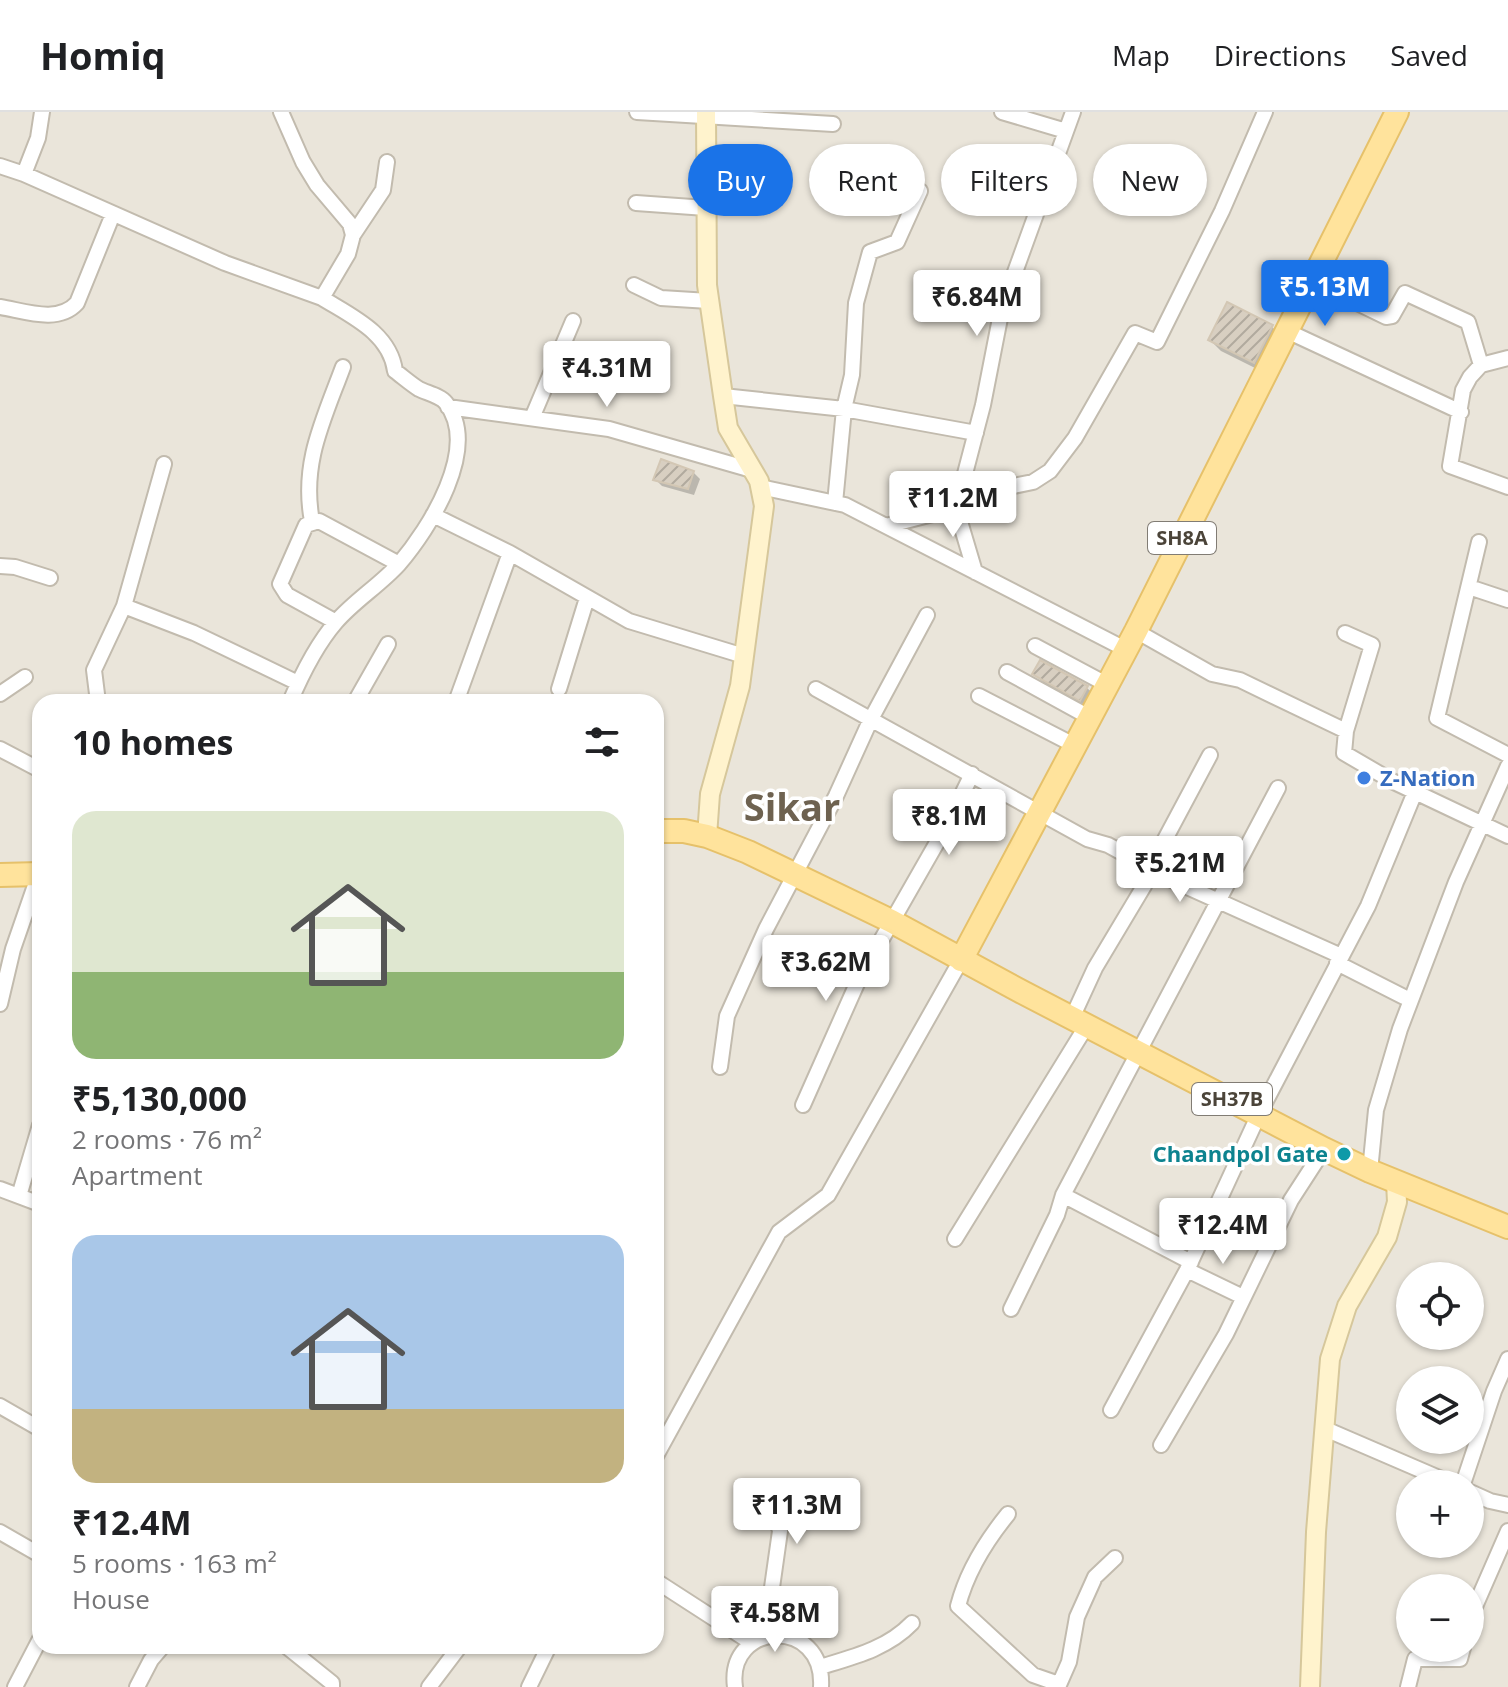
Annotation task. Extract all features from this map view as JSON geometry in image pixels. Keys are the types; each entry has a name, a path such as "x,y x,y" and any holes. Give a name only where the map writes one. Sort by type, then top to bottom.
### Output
{"main road":[{"name":"SH8A","path":"961,960 1130,640 1287,331 1390,114"},
{"path":"664,831 707,836 748,852 891,921 961,960"},
{"path":"0,875 32,874"},
{"name":"SH37B","path":"961,960 1324,1149 1508,1227"}],"street":[{"path":"24,174 38,138 42,112"},
{"path":"281,112 303,162 317,185 350,224 353,235"},
{"path":"637,112 833,124"},
{"path":"1002,112 1066,131"},
{"path":"975,572 956,508 976,433 1002,308 1073,112"},
{"path":"886,526 956,508 989,491 1033,482 1050,471 1075,438 1135,333 1157,342 1222,211 1265,112"},
{"path":"706,114 706,144"},
{"path":"322,298 348,254 353,235 383,190 387,162"},
{"path":"0,166 240,268 322,298 373,330 393,358 395,371 418,388 445,401 457,425 456,457 448,485 433,515 399,564 336,622 293,694"},
{"path":"636,203 688,207"},
{"path":"0,307 55,315 69,311 77,303 113,214"},
{"path":"706,216 709,301 728,428 756,478 764,506 740,686 710,794 707,836"},
{"path":"835,503 844,409 852,375 856,303 866,261 870,252 897,242 909,216"},
{"path":"1312,281 1386,317 1392,316 1405,293 1463,319 1471,327 1481,365"},
{"path":"634,285 661,298 709,301"},
{"path":"532,418 573,321"},
{"path":"1287,331 1461,412"},
{"path":"1508,358 1481,365 1463,390 1450,466 1508,487"},
{"path":"312,521 307,497 308,469 343,367"},
{"path":"723,396 844,409 976,433"},
{"path":"448,407 634,434 756,478 845,505 975,572 1212,674 1240,680 1346,731"},
{"path":"97,694 94,670 124,606 164,464"},
{"path":"433,515 510,553 629,621 744,656"},
{"path":"312,521 324,524 399,564"},
{"path":"312,521 302,529 280,584 287,595 336,622"},
{"path":"1479,542 1437,718 1508,755"},
{"path":"459,694 510,553"},
{"path":"0,566 15,567 50,578"},
{"path":"1469,587 1508,600"},
{"path":"559,689 587,598"},
{"path":"124,606 194,633 298,683"},
{"path":"720,1067 727,1016 766,929 927,615"},
{"path":"1345,633 1372,645 1346,731 1344,753 1415,792 1508,836"},
{"path":"360,694 388,644"},
{"path":"1035,646 1106,684"},
{"path":"1007,672 1089,717"},
{"path":"0,694 25,677"},
{"path":"816,689 1087,839 1108,845 1339,960 1404,997"},
{"path":"979,696 1074,745"},
{"path":"0,749 32,766"},
{"path":"955,1239 1079,1022 1095,968 1144,886 1210,755"},
{"path":"1370,1171 1376,1110 1400,1029 1456,882 1508,766"},
{"path":"803,1105 846,1006 972,774"},
{"path":"1011,1309 1057,1215 1063,1195 1278,788"},
{"path":"1111,1410 1189,1266 1259,1114 1368,906 1415,792"},
{"path":"0,1004 13,949 32,896"},
{"path":"664,1441 779,1232 828,1195 961,960"},
{"path":"1161,1445 1226,1334 1291,1200 1324,1149"},
{"path":"19,1196 32,1152"},
{"path":"1310,1687 1323,1428 1330,1359 1347,1306 1387,1237 1397,1202 1396,1182"},
{"path":"0,1189 32,1201"},
{"path":"1063,1195 1243,1297"},
{"path":"1469,1470 1501,1393 1508,1359"},
{"path":"0,1406 32,1424"},
{"path":"1323,1428 1420,1470"},
{"path":"744,1493 773,1508 780,1531 759,1640"},
{"path":"1484,1498 1508,1505"},
{"path":"1008,1514 982,1550 963,1585 958,1606 1033,1675 1058,1685 1069,1662 1077,1617 1095,1577 1115,1558"},
{"path":"1484,1586 1508,1531"},
{"path":"0,1532 32,1550"},
{"path":"664,1586 759,1640"},
{"path":"735,1687 736,1665 742,1652 759,1640 780,1635 795,1638 808,1646 823,1681 902,1634 912,1623"},
{"path":"15,1687 32,1654"},
{"path":"137,1687 156,1654"},
{"path":"296,1654 332,1683 332,1687"},
{"path":"429,1687 454,1654"},
{"path":"529,1687 545,1654"},
{"path":"1408,1687 1414,1662"}],"shaded area":[{"path":"0,112 1508,112 1508,1687 0,1687"}],"building":[{"path":"1227,302 1273,325 1254,363 1208,340"},
{"path":"661,459 694,471 688,489 653,480"},
{"path":"1040,660 1088,686 1080,701 1032,674"}],"place":[{"name":"Z-Nation","path":"1364,778"},
{"name":"Chaandpol Gate","path":"1344,1154"}],"district":[{"name":"Sikar","path":"792,808"}]}
